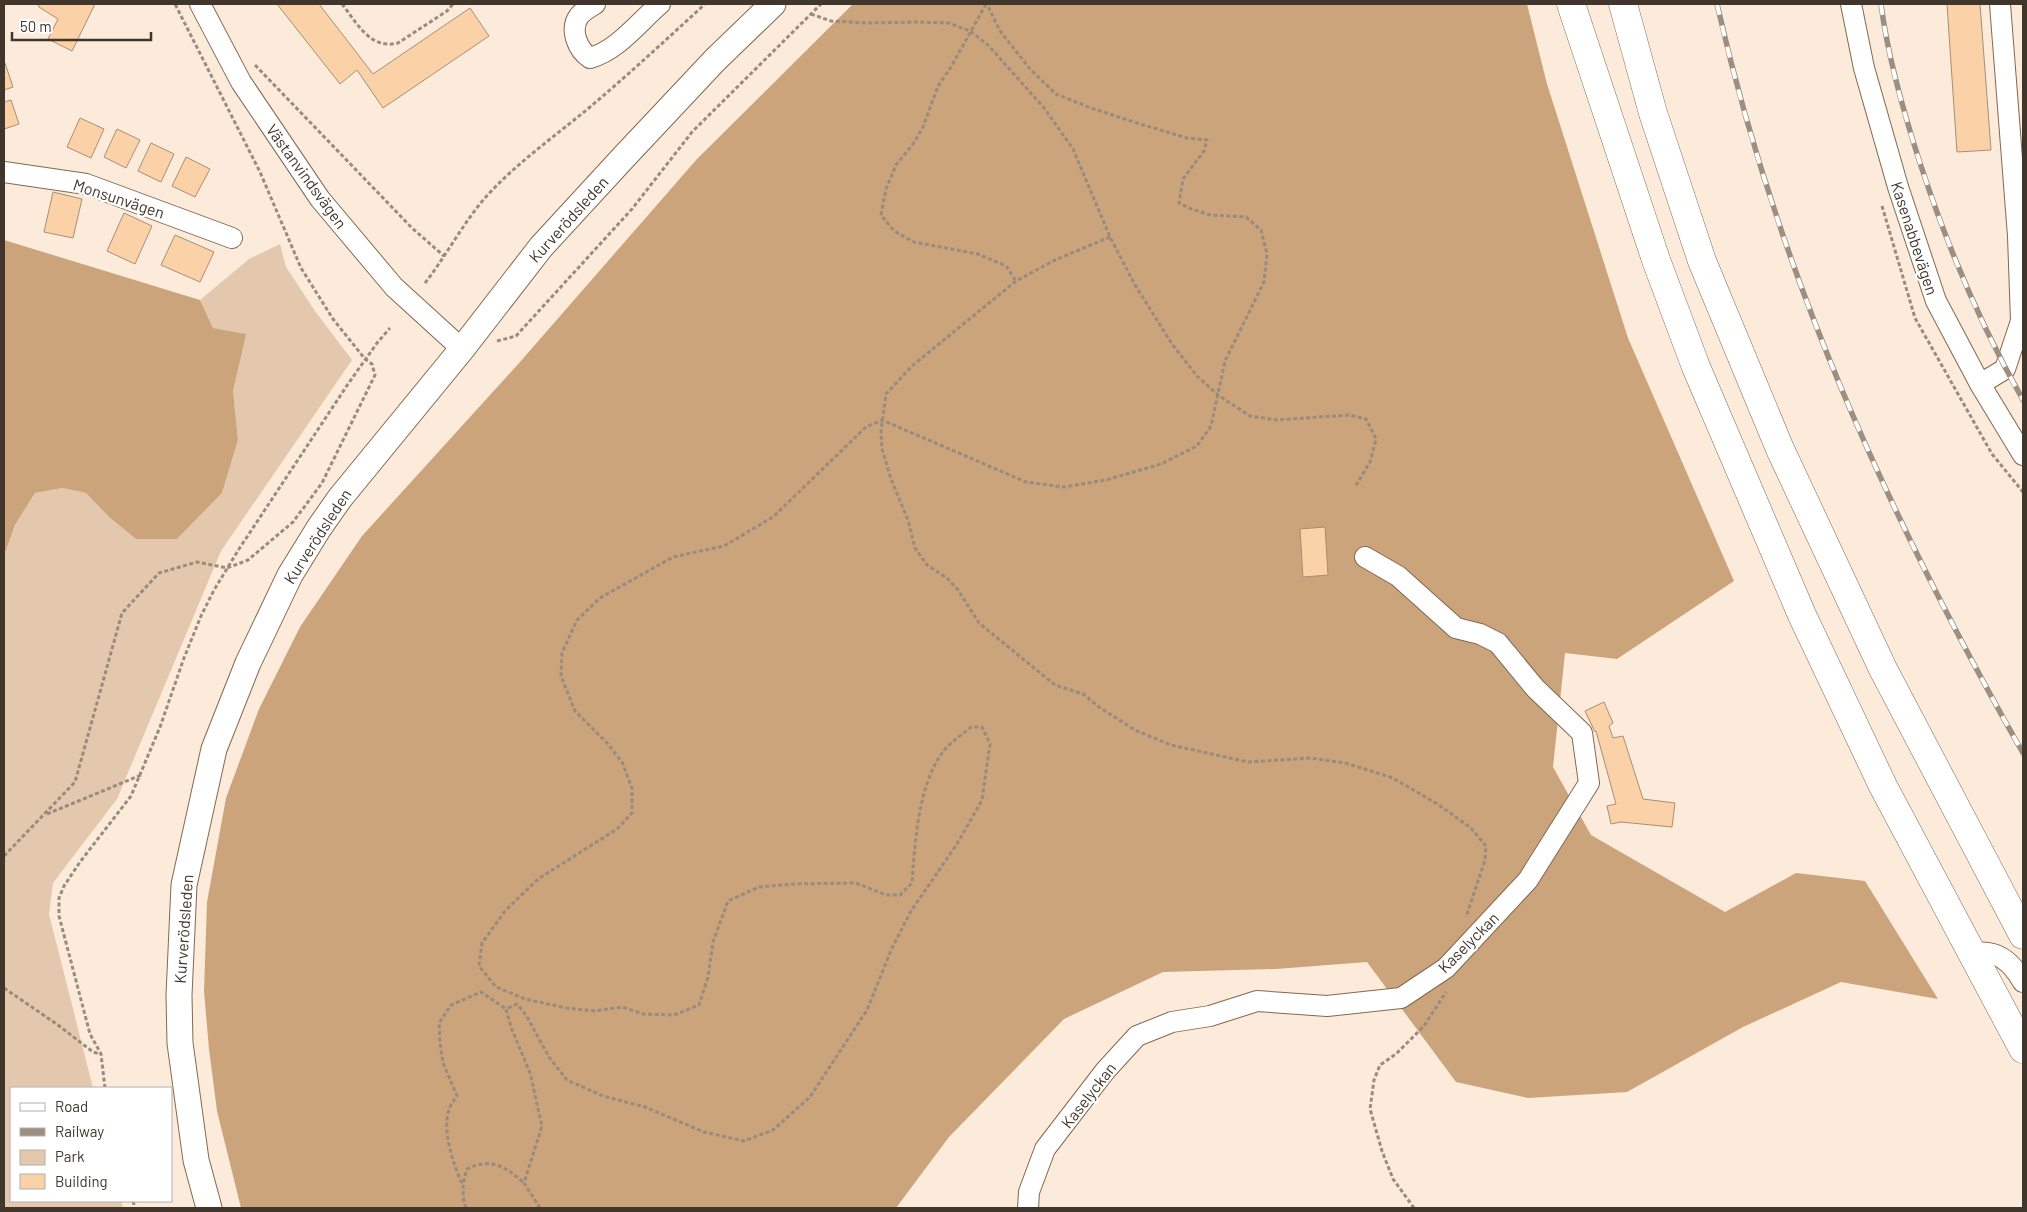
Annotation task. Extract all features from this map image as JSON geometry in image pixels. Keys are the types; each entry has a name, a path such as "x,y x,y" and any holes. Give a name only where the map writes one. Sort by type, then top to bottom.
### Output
{"highway":[{"path":"1571,4 1656,260 1696,367 1802,615 1883,786 2023,1049"},
{"path":"1584,4 1616,136"},
{"path":"1623,4 1653,113 1702,261 1780,449 1883,669 2023,935"}],"main road":[{"name":"Kurverödsleden","path":"209,1208 196,1160 180,1043 179,996 184,885 214,749 248,663 290,576 340,498 462,349 541,247 668,109 773,4"}],"street":[{"name":"Västanvindsvägen","path":"200,4 241,82 320,199 394,287 462,349"},
{"path":"595,4 578,16 575,27 578,46 590,58 601,55 616,44 660,4"},
{"name":"Kasenabbevägen","path":"1850,4 1864,68 1892,169 1936,301 1980,384 2023,454"},
{"path":"1980,384 2005,369 2021,321 2021,236 2000,4"},
{"name":"Monsunvägen","path":"4,172 86,184 232,238"},
{"name":"Kaselyckan","path":"1028,1208 1029,1192 1045,1149 1105,1071 1137,1036 1172,1022 1210,1016 1257,1001 1327,1006 1401,998 1446,968 1528,880 1589,783 1582,732 1535,688 1498,643 1480,634 1456,628 1398,576 1365,557"},
{"path":"1972,954 1983,952 2005,959 2019,974 2023,982"}],"path":[{"path":"4,856 75,782 122,613 159,574 197,562 228,568 248,560 292,522 322,483 375,375 372,364 365,359 333,319 301,268 260,172 176,4"},
{"path":"342,4 365,34 380,44 389,46 398,43 439,17 453,4"},
{"path":"425,283 464,225 485,199 522,162 610,91 705,4"},
{"path":"462,349 516,336 632,209 692,132 821,4"},
{"path":"986,4 951,67 938,86 923,128 896,165 886,189 880,215 894,231 914,242 978,254 1006,266 1016,281"},
{"path":"506,1009 517,1004 526,1015 549,1057 567,1080 603,1096 645,1107 704,1132 744,1141 773,1130 810,1097 867,1010 892,948 911,911 957,844 982,800 990,744 982,727 971,727 943,752 926,783 914,848 912,883 900,895 886,895 856,883 793,884 759,887 728,901 713,942 708,977 699,1005 674,1015 643,1014 622,1007 595,1011 566,1008 525,999 496,986 480,966 482,943 505,912 538,880 617,830 632,813 632,788 622,762 608,743 575,712 561,676 562,653 577,620 600,598 673,557 724,546 773,517 866,427 882,420 1026,482 1064,487 1106,480 1161,464 1197,446 1211,426 1225,360 1264,282 1267,254 1261,230 1246,217 1210,215 1179,203 1183,179 1204,151 1207,140 1187,138 1091,108 1056,94 1031,70 1000,31 986,4"},
{"path":"811,14 830,21 949,24 970,31 988,45 1045,109 1067,141 1110,237 1135,285 1172,344 1197,376 1218,395 1250,416 1276,420 1349,415 1366,419 1376,439 1370,462 1355,487"},
{"path":"249,58 412,228 444,256"},
{"path":"1110,237 1056,260 1016,281 912,366 886,394 880,431 882,449 891,479 908,520 915,548 927,565 946,578 958,590 979,623 1055,685 1083,694 1100,708 1135,730 1171,745 1248,762 1311,758 1345,763 1393,778 1439,805 1471,828 1486,846 1485,860 1466,920"},
{"path":"105,1087 100,1054 90,1034 59,916 59,898 64,886 80,862 131,796 201,616 228,568 365,359 390,328"},
{"path":"45,815 141,774"},
{"path":"1414,1208 1393,1179 1382,1151 1370,1109 1374,1080 1380,1065 1396,1054 1424,1026 1446,992 1457,968 1460,954"},
{"path":"4,988 93,1052 100,1054"},
{"path":"466,1208 463,1201 462,1183 454,1165 448,1139 448,1111 457,1096 444,1063 439,1023 451,1005 481,992 506,1009 511,1027 530,1073 542,1126 524,1184"},
{"path":"462,1183 467,1169 480,1163 496,1164 511,1172 524,1184 540,1208"}],"green space":[{"path":"280,244 286,267 315,311 352,360 221,551 117,799 53,883 49,914 93,1087 10,1087 10,1202 121,1202 123,1208 4,1208 4,556 15,525 35,493 62,488 86,493 109,517 136,539 177,539 222,493 238,440 233,391 245,334 213,328 200,300 249,259"}],"shaded area":[{"path":"853,4 1527,4 1547,84 1628,338 1734,581 1617,659 1565,653 1553,767 1591,835 1725,912 1796,873 1865,881 1938,999 1841,982 1743,1027 1627,1092 1528,1098 1456,1082 1367,962 1276,969 1163,972 1064,1019 949,1137 896,1208 241,1208 217,1111 209,1049 204,991 207,902 226,798 259,709 300,627 362,536 520,362 697,159"},
{"path":"4,240 200,300 213,328 246,334 233,391 238,440 222,493 177,539 136,539 109,517 86,493 62,488 35,493 15,525 4,556"}],"building":[{"path":"38,4 95,4 72,51 48,39 58,19 39,7"},
{"path":"277,4 319,4 373,74 470,8 489,36 383,108 357,70 340,84"},
{"path":"1947,4 1980,4 1991,150 1957,152"},
{"path":"4,64 13,87 4,90"},
{"path":"11,100 19,124 4,129 4,102"},
{"path":"80,118 104,129 91,158 67,147"},
{"path":"117,129 140,140 126,168 104,157"},
{"path":"151,143 174,154 161,182 138,171"},
{"path":"186,157 210,169 195,197 172,186"},
{"path":"53,192 82,199 73,238 44,232"},
{"path":"124,213 152,226 135,264 107,251"},
{"path":"175,235 214,252 200,282 161,265"},
{"path":"1325,527 1328,575 1303,577 1300,529"},
{"path":"1604,702 1613,723 1609,726 1613,738 1623,736 1643,799 1675,803 1672,827 1621,822 1611,824 1607,806 1616,804 1596,731 1585,711"}],"railway":[{"path":"1717,4 1742,104 1771,201 1805,296 1842,390 1882,482 1926,573 2023,753"},
{"path":"1881,4 1897,86 1931,197 1979,315 2023,400"}]}
